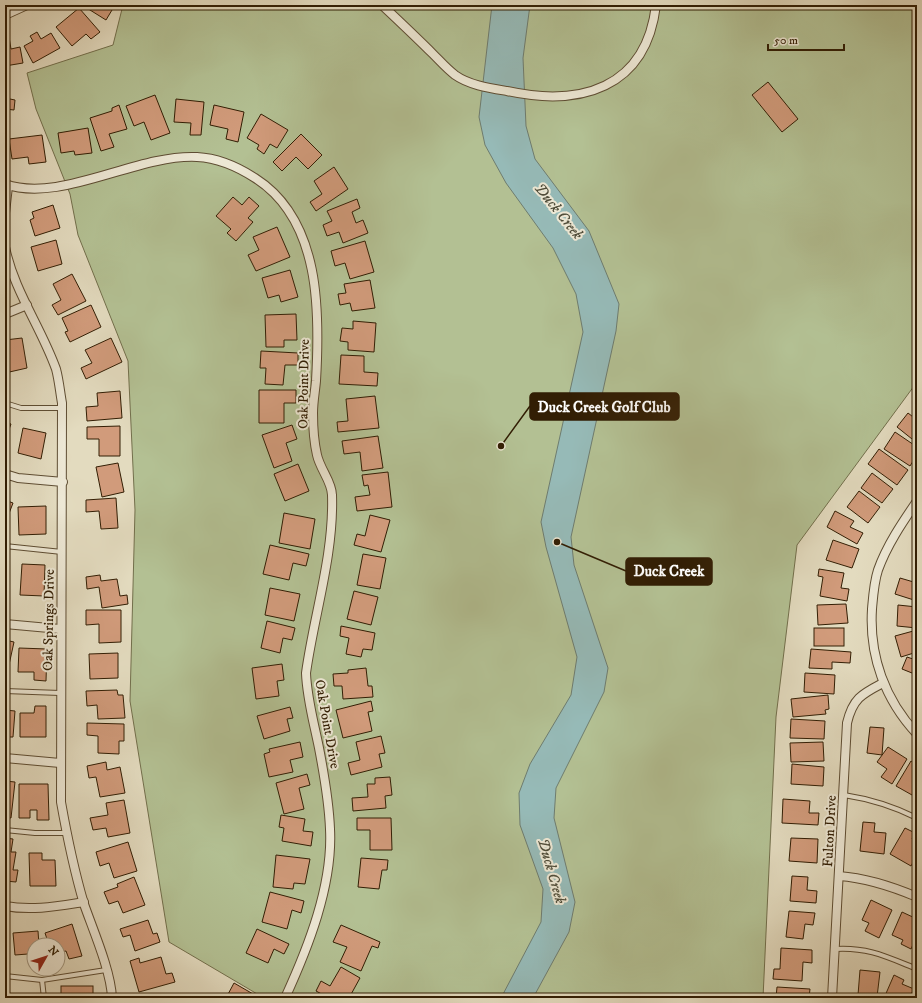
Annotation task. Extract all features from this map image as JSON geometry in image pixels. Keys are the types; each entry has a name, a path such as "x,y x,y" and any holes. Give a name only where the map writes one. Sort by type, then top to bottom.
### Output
{"street":[{"path":"5,15 27,5"},
{"path":"382,5 455,75 475,85 552,98 568,97 598,89 631,68 644,49 653,25 656,5"},
{"name":"Oak Point Drive","path":"7,185 38,189 62,186 125,167 159,160 197,157 224,162 244,171 264,184 282,200 291,212 312,266 317,306 316,382 313,410 315,437 317,456 332,493 331,526 306,674 307,690 319,748 330,830 328,862 320,909 308,946 286,998"},
{"path":"5,213 7,185"},
{"name":"Oak Springs Drive","path":"5,248 14,280 27,305 56,371 62,408 63,482 60,629 61,802 66,833 84,902 106,970 112,998"},
{"path":"5,314 27,305"},
{"path":"5,474 18,478 63,482"},
{"path":"917,501 898,529 878,571 875,585 871,630 877,666 883,683 891,700 906,722 917,734"},
{"path":"5,624 60,629"},
{"name":"Fulton Drive","path":"832,998 846,741 850,711 860,697 883,683"},
{"path":"5,758 60,763"},
{"path":"839,876 862,878 886,884 917,897"},
{"path":"5,906 24,909 84,902"}],"lane":[{"path":"5,403 21,408 62,408"},
{"path":"5,546 62,552"},
{"path":"5,691 60,693"},
{"path":"844,795 868,799 898,808 917,818"},
{"path":"5,830 35,833 66,833"},
{"path":"835,949 856,948 883,955 917,969"},
{"path":"5,976 42,980 106,970"},
{"path":"42,980 44,998"}],"green space":[{"path":"123,5 917,5 917,382 797,545 776,717 763,998 264,998 169,942 130,701 135,510 128,361 78,235 70,194 36,109 27,73 113,45"}],"water":[{"path":"492,5 530,5 523,58 526,126 535,159 589,231 619,304 616,331 571,537 574,565 608,668 604,692 556,788 554,818 575,902 569,932 533,998 501,998 541,922 543,889 520,825 519,793 530,764 571,695 577,657 546,547 541,522 583,332 576,294 553,248 506,183 485,145 479,117"}],"building":[{"path":"82,5 115,5 106,20"},
{"path":"79,8 100,32 91,39 86,34 72,46 56,27"},
{"path":"37,32 41,39 51,33 60,48 33,63 24,46 33,41 30,36"},
{"path":"9,37 11,49 20,47 23,63 5,66 5,38"},
{"path":"5,81 7,81 5,98"},
{"path":"768,82 798,119 782,132 752,95"},
{"path":"155,95 170,133 151,140 144,122 134,126 126,106"},
{"path":"5,98 15,100 14,110 5,109"},
{"path":"176,99 204,102 201,135 190,135 191,123 174,122"},
{"path":"119,105 127,129 109,134 114,147 101,151 90,118 112,111 112,108"},
{"path":"214,105 244,112 238,142 226,139 228,129 210,125"},
{"path":"261,114 288,130 277,148 270,144 264,154 257,149 259,145 247,138"},
{"path":"88,128 92,153 75,155 74,151 61,153 58,133"},
{"path":"301,134 322,155 308,169 296,157 282,171 273,162"},
{"path":"42,135 46,162 29,164 28,157 12,159 9,139"},
{"path":"334,167 348,189 316,211 310,202 322,194 314,181"},
{"path":"233,197 242,205 249,197 259,206 248,218 253,222 236,241 227,233 231,229 216,216"},
{"path":"357,199 360,208 352,212 356,223 363,220 368,233 343,243 339,232 327,236 323,225 332,221 327,211"},
{"path":"53,205 60,228 35,236 30,220 34,218 32,212"},
{"path":"277,227 290,257 256,271 248,255 259,250 253,237"},
{"path":"56,240 62,264 38,271 31,247"},
{"path":"365,241 374,272 350,279 345,263 335,266 331,251"},
{"path":"290,270 298,297 281,302 279,295 268,298 262,278"},
{"path":"72,274 86,301 58,315 52,305 61,300 53,284"},
{"path":"370,280 375,308 352,311 350,303 340,305 338,294 346,293 344,284"},
{"path":"91,305 101,327 70,342 65,332 68,331 62,318"},
{"path":"296,314 297,340 284,340 284,347 266,347 265,315"},
{"path":"353,321 376,323 374,352 348,350 348,342 340,341 342,328 353,329"},
{"path":"22,338 27,368 5,373 5,340"},
{"path":"111,338 122,362 86,379 81,368 92,363 85,350"},
{"path":"261,351 298,353 298,365 285,365 283,385 265,384 266,368 260,368"},
{"path":"341,355 364,356 364,372 378,373 377,386 339,384"},
{"path":"259,390 296,390 296,403 284,403 284,423 259,423"},
{"path":"120,391 122,418 87,421 86,407 98,406 97,393"},
{"path":"375,396 379,428 338,432 337,422 348,421 346,399"},
{"path":"908,413 917,420 917,443 897,427"},
{"path":"5,422 11,424 5,440"},
{"path":"292,425 297,439 286,443 292,461 274,468 262,435"},
{"path":"120,426 120,456 99,456 99,439 87,439 87,427"},
{"path":"23,428 46,433 41,459 18,453"},
{"path":"895,432 917,447 917,455 910,466 884,449"},
{"path":"378,436 383,468 362,471 360,452 344,454 342,441"},
{"path":"879,449 908,470 897,485 868,464"},
{"path":"118,463 124,492 102,497 96,467"},
{"path":"298,464 309,491 285,501 274,474"},
{"path":"388,472 392,507 357,511 355,497 370,495 368,485 364,486 362,475"},
{"path":"872,473 893,489 882,503 861,488"},
{"path":"859,491 880,507 868,523 847,507"},
{"path":"116,498 118,528 101,529 99,511 86,512 86,500"},
{"path":"5,500 13,503 5,524"},
{"path":"46,506 46,534 19,535 18,507"},
{"path":"835,511 854,521 850,527 863,533 857,544 827,527"},
{"path":"284,513 315,519 310,549 279,543"},
{"path":"370,515 390,520 381,552 354,545 357,534 365,536"},
{"path":"833,540 859,549 852,568 826,560"},
{"path":"270,545 309,554 306,566 293,563 289,580 263,574"},
{"path":"363,554 386,558 380,589 357,585"},
{"path":"22,564 45,565 44,596 20,595"},
{"path":"819,569 844,573 841,588 849,589 847,601 820,596 823,577 818,576"},
{"path":"5,574 8,574 6,595 5,595"},
{"path":"100,575 101,581 117,579 120,596 127,595 128,604 102,608 99,587 87,589 86,577"},
{"path":"900,578 917,583 917,601 895,594"},
{"path":"270,588 300,594 294,621 265,615"},
{"path":"354,591 378,597 371,625 347,619"},
{"path":"846,604 848,623 818,625 817,605"},
{"path":"898,605 917,607 917,628 897,626"},
{"path":"86,610 121,610 121,642 99,643 99,624 86,625"},
{"path":"267,621 295,628 292,640 283,638 280,653 261,648"},
{"path":"341,626 375,633 372,650 363,649 361,657 346,654 349,638 340,636"},
{"path":"814,628 844,628 844,646 814,646"},
{"path":"917,630 917,652 901,657 895,636"},
{"path":"5,640 14,642 7,674 5,673"},
{"path":"19,648 47,649 46,681 34,680 34,672 18,672"},
{"path":"811,649 851,652 850,663 832,662 832,669 809,668"},
{"path":"118,653 118,678 90,679 89,654"},
{"path":"907,657 916,660 917,657 917,675 902,669"},
{"path":"282,664 284,680 277,681 279,696 256,699 252,668"},
{"path":"366,668 368,686 372,686 373,697 343,699 342,686 334,686 333,674 348,673 348,670"},
{"path":"805,673 835,675 834,694 804,692"},
{"path":"117,690 118,695 123,695 125,718 98,719 97,705 87,706 86,691"},
{"path":"828,695 829,709 825,710 826,714 793,717 791,699"},
{"path":"371,701 373,711 368,712 372,731 343,738 336,710"},
{"path":"35,706 46,706 46,737 20,737 20,713 34,713"},
{"path":"290,707 293,718 287,719 290,731 264,739 257,716"},
{"path":"5,710 15,711 13,737 5,737"},
{"path":"791,719 825,721 824,739 790,738"},
{"path":"87,723 124,724 124,741 119,741 119,754 98,753 98,736 87,735"},
{"path":"870,727 884,728 882,755 867,753"},
{"path":"381,736 385,753 379,754 382,767 351,775 348,763 360,760 356,742"},
{"path":"300,742 303,757 290,760 293,772 269,777 264,754 270,752 269,749"},
{"path":"823,742 824,761 791,762 790,743"},
{"path":"888,747 907,759 892,784 881,777 887,769 877,762"},
{"path":"911,761 917,765 917,787 912,795 896,786"},
{"path":"106,762 107,770 120,767 125,793 100,797 96,777 89,778 87,766"},
{"path":"792,764 824,767 823,786 791,784"},
{"path":"307,774 310,785 299,788 304,809 284,814 276,783"},
{"path":"390,777 392,795 385,796 386,808 353,811 352,798 368,797 367,784 375,784 375,778"},
{"path":"5,781 15,782 11,818 5,817"},
{"path":"19,784 48,784 49,820 37,820 37,810 30,810 30,818 19,818"},
{"path":"783,799 810,801 809,813 819,813 818,825 782,823"},
{"path":"124,800 130,833 108,837 106,828 93,830 90,818 108,815 106,803"},
{"path":"281,815 305,819 303,831 313,832 311,846 282,841 284,828 279,827"},
{"path":"357,818 391,818 392,850 370,850 370,830 357,830"},
{"path":"863,822 875,823 874,832 886,833 884,854 860,851"},
{"path":"905,828 915,833 912,839 917,841 917,855 911,866 890,854"},
{"path":"5,838 13,839 11,852 16,852 13,870 18,870 16,882 5,881"},
{"path":"791,838 818,839 817,863 789,861"},
{"path":"128,842 137,871 114,878 109,863 100,866 96,852"},
{"path":"29,853 42,853 42,860 55,860 56,886 30,886"},
{"path":"276,855 310,859 305,884 294,883 293,889 273,887"},
{"path":"361,858 388,860 387,870 382,870 379,889 358,887"},
{"path":"792,876 808,877 807,890 817,891 816,903 790,901"},
{"path":"134,877 145,905 123,913 118,901 109,904 104,892 118,887 117,884"},
{"path":"270,892 304,901 301,913 292,910 287,929 262,922"},
{"path":"871,900 892,910 879,938 865,931 869,923 862,920"},
{"path":"789,911 815,913 813,925 805,924 803,939 786,937"},
{"path":"902,912 917,919 917,936 911,949 901,944 903,940 892,935"},
{"path":"148,920 153,934 157,933 160,942 135,951 130,935 123,937 120,929"},
{"path":"72,924 82,956 69,959 66,951 66,937 46,937 45,933"},
{"path":"341,925 380,942 378,948 372,946 361,971 340,962 347,947 333,942"},
{"path":"257,929 289,944 284,954 274,949 268,963 246,953"},
{"path":"38,931 38,937 26,937 26,954 15,955 13,933"},
{"path":"781,948 812,950 812,963 803,962 802,981 773,979 774,969 780,969"},
{"path":"161,957 166,974 172,973 175,982 139,992 130,961 139,958 140,963"},
{"path":"341,967 360,978 349,998 329,998 316,991 321,981 330,986"},
{"path":"860,970 880,972 877,997 858,995"},
{"path":"894,975 904,980 902,984 914,989 909,998 884,998"},
{"path":"234,983 260,998 226,998"},
{"path":"61,986 93,986 93,998 61,998"},
{"path":"777,987 810,989 809,998 776,998"}],"place":[{"name":"Duck Creek Golf Club","path":"501,446"},
{"name":"Duck Creek","path":"557,542"}]}
